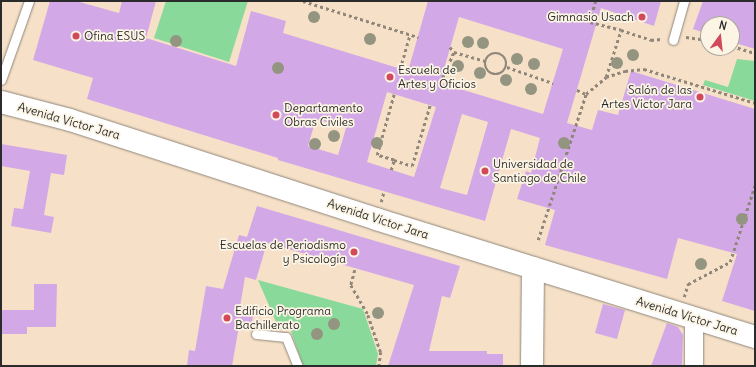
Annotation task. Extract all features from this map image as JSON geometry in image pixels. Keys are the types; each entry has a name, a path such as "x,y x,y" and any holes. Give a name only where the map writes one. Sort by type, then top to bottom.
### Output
{"main road":[{"name":"Avenida Víctor Jara","path":"1,102 70,120 533,268 755,336"},
{"path":"532,366 533,268"}],"street":[{"path":"686,315 694,366"}],"lane":[{"path":"1,80 30,1"},
{"path":"673,40 684,1"},
{"path":"256,334 286,337 298,366"}],"path":[{"path":"303,1 418,38"},
{"path":"596,1 590,22 651,40"},
{"path":"606,77 621,30"},
{"path":"400,69 410,36"},
{"path":"450,47 454,52 486,60"},
{"path":"740,48 755,53"},
{"path":"440,83 454,52"},
{"path":"490,54 498,54 505,58 507,67 501,74 494,74 486,70 486,60 490,54"},
{"path":"507,67 553,83"},
{"path":"538,240 586,94 606,77 626,71 644,69 755,103"},
{"path":"577,90 586,94"},
{"path":"394,94 377,155 412,166 430,105"},
{"path":"390,170 394,160"},
{"path":"686,315 688,284 730,262 755,185"},
{"path":"356,270 351,285 371,322 381,352 379,366"}],"green space":[{"path":"166,1 248,1 229,62 154,38"},
{"path":"737,59 755,61 755,101 703,85 705,80 728,87"},
{"path":"258,280 363,309 378,354 376,366 303,366 290,328 279,329"}],"building":[{"path":"50,1 76,1 119,13 122,1 156,1 146,38 236,66 251,11 286,21 283,33 408,71 428,1 661,1 654,26 601,8 567,123 592,130 598,110 618,115 631,71 755,109 755,311 722,301 737,254 678,238 667,279 545,245 555,210 517,199 526,171 531,173 540,138 511,129 485,221 278,160 278,158 87,99 93,78 33,60","holes":["459,17 563,49 543,114 440,83","387,92 436,107 414,177 367,162","462,114 488,122 467,195 440,188","316,119 346,128 338,155 308,146"]},
{"path":"703,1 755,1 755,49 740,44 740,16 700,16 700,31 693,29"},
{"path":"1,144 67,155 64,175 51,173 44,215 54,217 51,233 11,226 14,208 23,209 30,171 1,166"},
{"path":"257,206 460,266 450,298 442,296 429,351 487,351 487,354 503,354 503,366 388,366 414,285 267,243 256,280 245,277 240,307 254,310 251,328 239,326 232,366 187,366 189,350 195,351 206,286 223,289 239,235 247,237"},
{"path":"34,284 57,284 56,327 27,327 27,334 1,334 1,310 34,310"},
{"path":"603,304 625,310 617,339 595,333"},
{"path":"667,323 678,327 683,335 682,366 651,366"}],"place":[{"name":"Gimnasio Usach","path":"642,17"},
{"name":"Ofina ESUS","path":"76,36"},
{"name":"Escuela de Artes y Oficios","path":"390,77"},
{"name":"Salón de las Artes Víctor Jara","path":"700,97"},
{"name":"Departamento Obras Civiles","path":"276,115"},
{"name":"Universidad de Santiago de Chile","path":"485,171"},
{"name":"Escuelas de Periodismo y Psicología","path":"354,252"},
{"name":"Edificio Programa Bachillerato","path":"227,318"}]}
